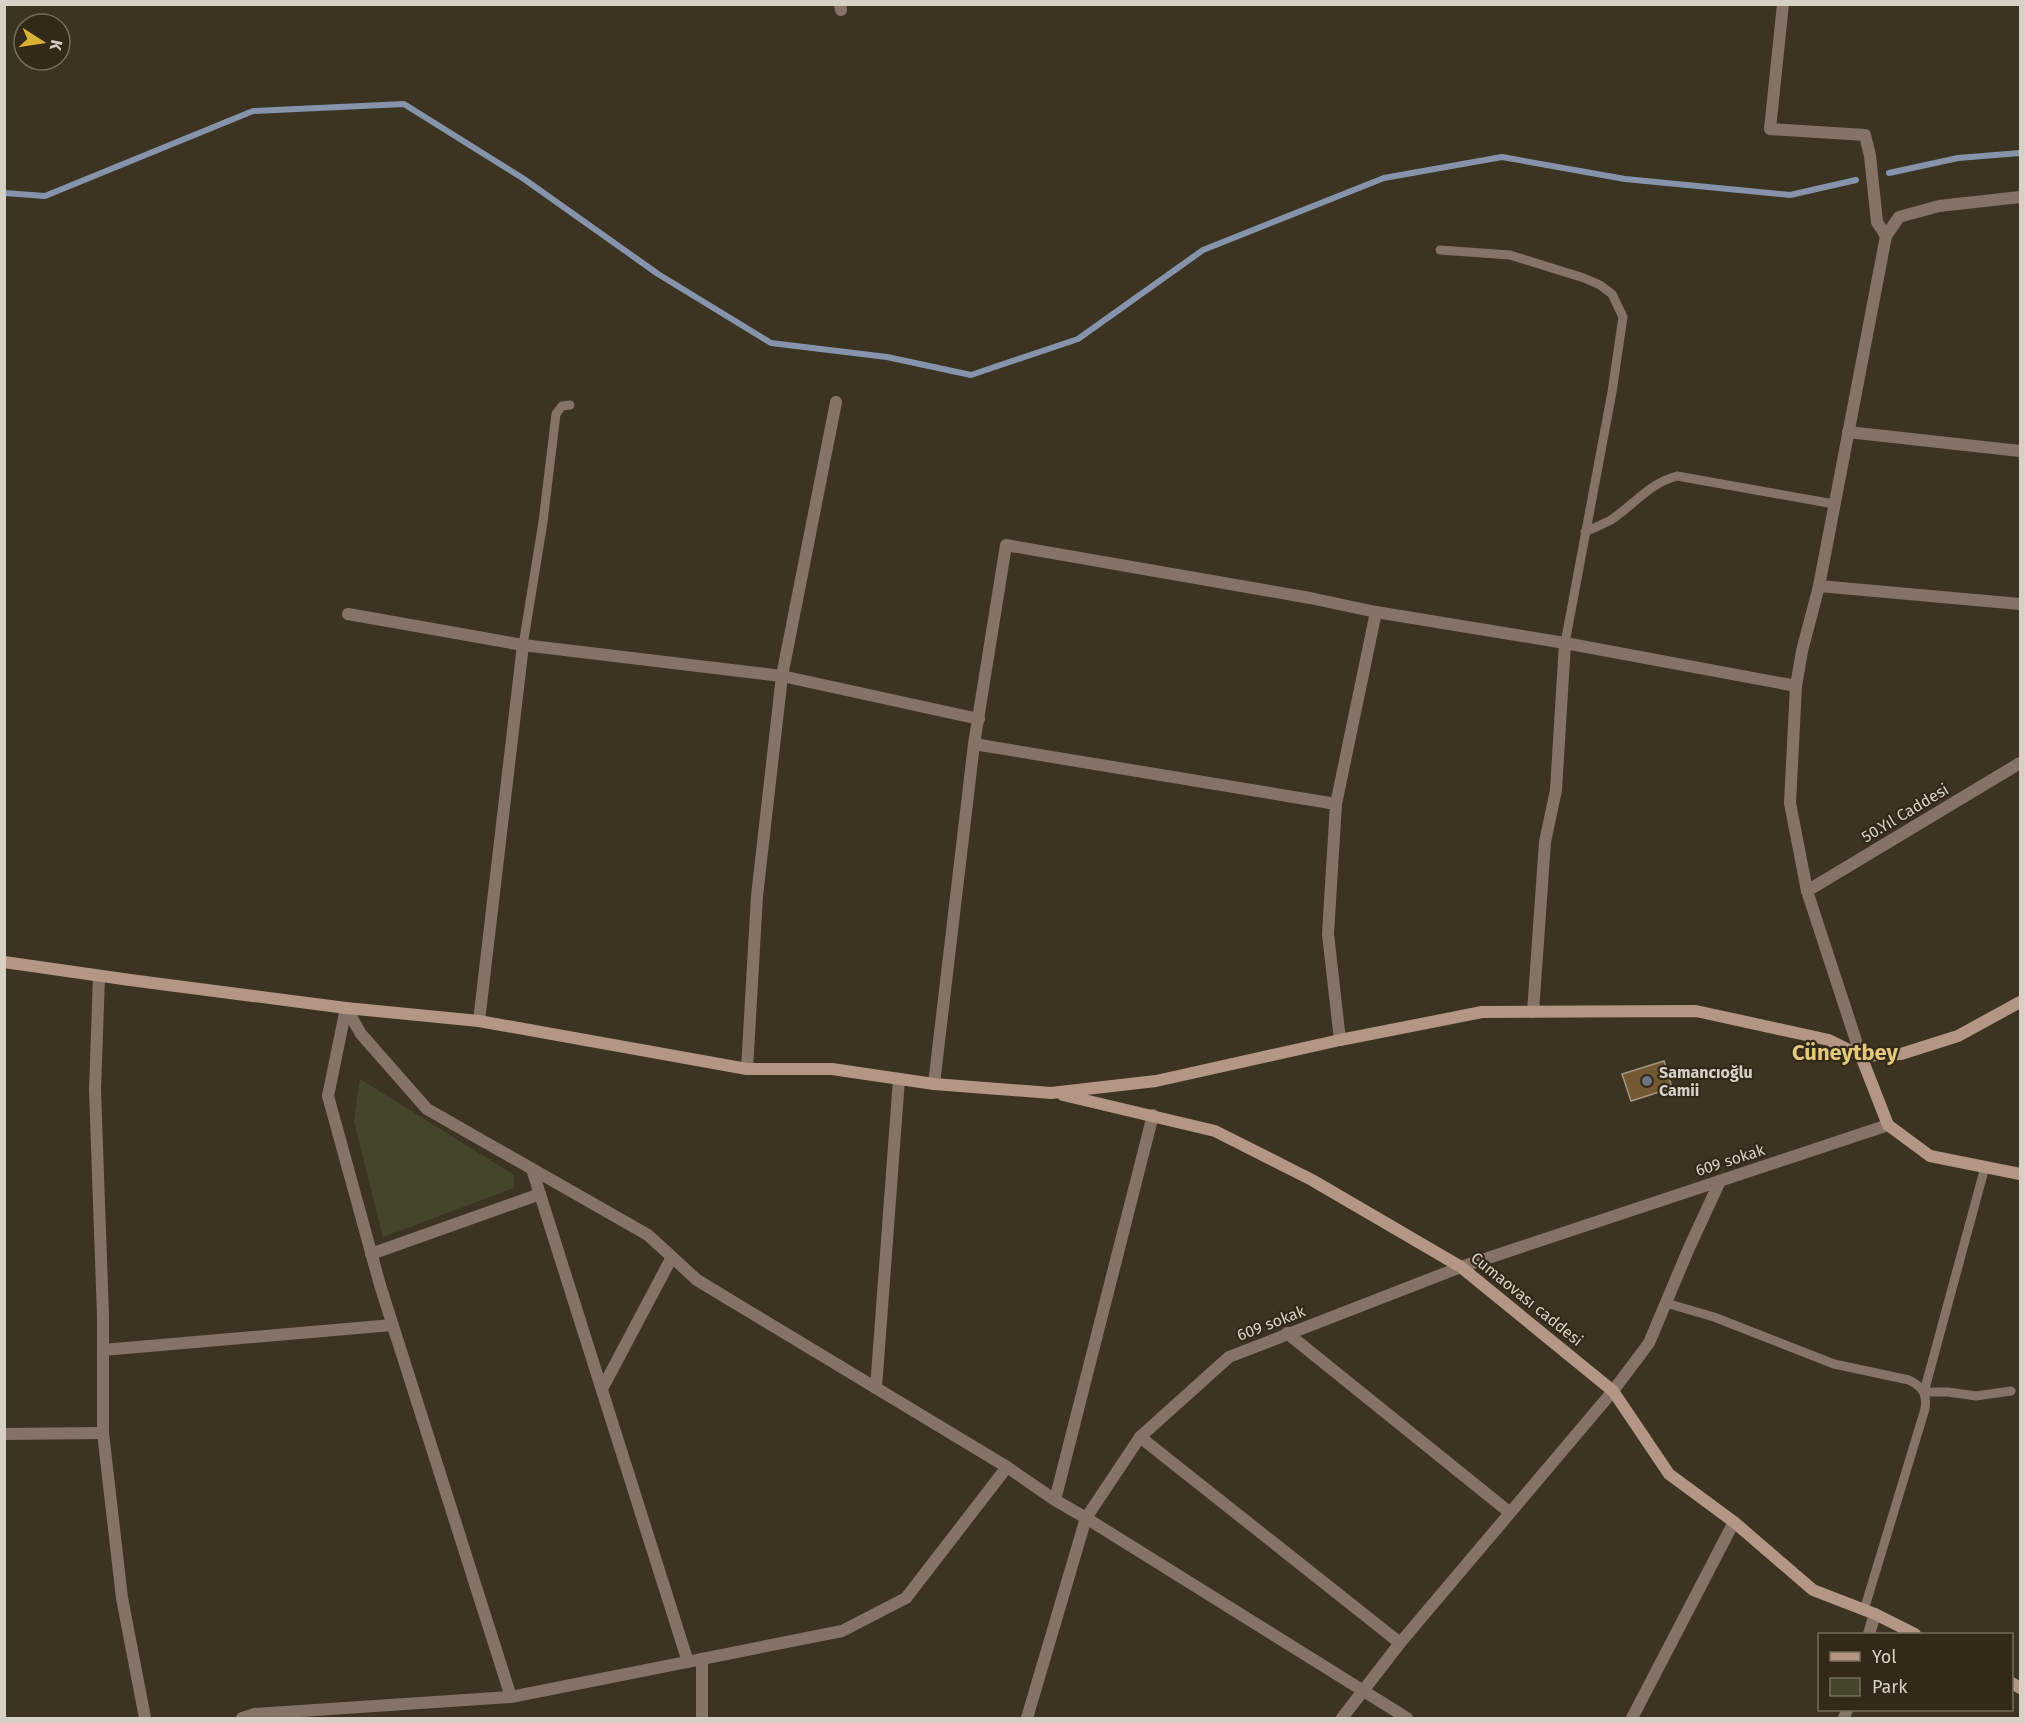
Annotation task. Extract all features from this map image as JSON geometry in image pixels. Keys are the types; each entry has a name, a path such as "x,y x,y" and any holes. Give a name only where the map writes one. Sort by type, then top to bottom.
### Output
{"main road":[{"path":"4,962 346,1008 480,1021 747,1069 832,1069 934,1084 1051,1093 1156,1081 1340,1040 1482,1012 1696,1011 1829,1040 1861,1056 1901,1054 1958,1036 2020,1002"},
{"path":"1861,1056 1888,1125 1930,1156 2020,1174"},
{"name":"Cumaovası caddesi","path":"1051,1093 1215,1131 1312,1180 1461,1267 1613,1391 1669,1474 1734,1522 1813,1590 1870,1612 1911,1633"}],"street":[{"path":"1782,4 1770,129 1865,135 1870,156 1877,222 1886,236"},
{"path":"1861,1056 1807,891 1790,803 1796,686 1802,651 1819,586 1886,236 1899,217 1939,206 2020,197"},
{"path":"747,1069 757,896 782,676 836,402"},
{"path":"1848,432 2020,451"},
{"path":"934,1084 974,744 1006,545 1310,598 1376,612 1565,642 1796,686"},
{"path":"1819,586 2020,604"},
{"path":"1340,1040 1328,934 1336,804 1376,612"},
{"path":"348,614 523,645 782,676 979,719"},
{"path":"1533,1012 1545,842 1556,790 1565,642"},
{"path":"480,1021 523,645"},
{"path":"974,744 1336,804"},
{"name":"50.Yıl Caddesi","path":"1807,891 2020,763"},
{"path":"99,976 95,1090 103,1350 103,1433 122,1598 145,1719"},
{"path":"346,1008 361,1034 427,1109 648,1235 697,1280 1007,1467 1055,1500 1407,1719"},
{"path":"346,1008 328,1096 392,1325 511,1697"},
{"path":"876,1388 899,1079"},
{"path":"1055,1500 1153,1115"},
{"name":"609 sokak","path":"1028,1719 1086,1518 1140,1437 1229,1357 1461,1267 1888,1125"},
{"path":"532,1169 688,1662"},
{"path":"1342,1719 1400,1643 1613,1391 1649,1343 1720,1181"},
{"path":"371,1254 540,1194"},
{"path":"602,1389 672,1257"},
{"path":"103,1350 392,1325"},
{"path":"1287,1333 1509,1512"},
{"path":"4,1434 103,1433"},
{"path":"1140,1437 1400,1643"},
{"path":"242,1719 255,1714 511,1697 843,1631 906,1598 1007,1467"},
{"path":"1632,1719 1734,1522"},
{"path":"1869,1633 1870,1612"},
{"path":"702,1659 702,1719"}],"lane":[{"path":"1440,250 1510,255 1584,278 1600,285 1612,294 1623,317 1612,392 1565,642"},
{"path":"523,645 543,522 556,414 562,405 570,405"},
{"path":"1586,532 1611,519 1648,489 1677,476 1834,504"},
{"path":"1924,1392 1985,1167"},
{"path":"1666,1303 1714,1317 1834,1364 1910,1380 1927,1396 1870,1612"},
{"path":"1924,1392 1948,1392 1976,1396 2012,1391"}],"green space":[{"path":"360,1079 514,1175 514,1188 383,1237 354,1121"}],"building":[{"name":"Samancıoğlu Camii","path":"1664,1061 1672,1088 1631,1101 1622,1074"}],"waterway":[{"path":"4,193 45,196 253,111 404,104 524,179 658,274 771,343 887,357 971,375 1078,339 1203,250 1384,178 1502,157 1625,179 1790,195 1856,180"},
{"path":"1889,173 1958,158 2020,153"}],"place":[{"name":"Samancıoğlu Camii","path":"1647,1081"}],"district":[{"name":"Cüneytbey","path":"1845,1052"}]}
